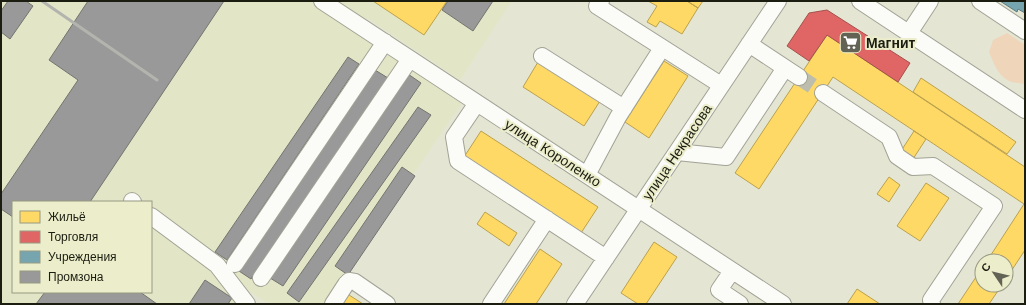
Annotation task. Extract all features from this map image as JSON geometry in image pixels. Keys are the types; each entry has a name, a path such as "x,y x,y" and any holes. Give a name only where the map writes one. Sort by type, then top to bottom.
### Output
{"street":[{"name":"улица Короленко","path":"322,1 783,304"},
{"path":"601,1 597,6 721,86"},
{"name":"улица Некрасова","path":"575,304 778,1"},
{"path":"860,1 1025,110"},
{"path":"909,33 930,1"},
{"path":"980,1 1025,31"},
{"path":"235,264 385,42"},
{"path":"749,44 799,77"},
{"path":"587,175 624,108 662,48"},
{"path":"542,56 624,108"},
{"path":"261,278 410,59"},
{"path":"677,152 726,157 786,68"},
{"path":"823,93 889,137 897,156 914,167 933,166 994,206 932,300 932,304"},
{"path":"477,103 454,137 458,161 606,258"},
{"path":"152,217 217,265 247,304"},
{"path":"491,304 547,219"},
{"path":"732,271 719,290 740,304"},
{"path":"332,304 349,281 355,282 388,304"}],"shaded area":[{"path":"1,1 512,1 460,80 367,18 360,28 466,97 325,304 269,304 234,282 245,304 1,304"},
{"path":"1007,33 1025,45 1025,84 1007,80 1000,74 989,52 993,40"}],"building: Жильё":[{"path":"373,1 447,1 424,35"},
{"path":"648,1 687,1 698,8 682,34 660,21 656,27 647,22 657,6"},
{"path":"687,1 703,1 698,8"},
{"path":"827,35 1025,167 1025,250 1014,267 1014,253 992,253 1024,204 833,77 759,189 735,173"},
{"path":"664,61 688,76 649,138 625,122"},
{"path":"538,62 600,101 584,126 523,87"},
{"path":"921,78 1016,142 1007,154 913,92"},
{"path":"481,131 598,207 581,233 464,157"},
{"path":"914,131 926,139 913,159 901,151"},
{"path":"889,177 900,185 889,202 877,194"},
{"path":"926,183 949,198 920,241 897,226"},
{"path":"485,212 517,233 509,246 477,224"},
{"path":"654,242 677,257 646,304 638,304 621,293"},
{"path":"540,249 562,264 536,304 504,304"},
{"path":"974,280 974,293 997,293 989,304 958,304"},
{"path":"857,289 880,304 847,304"},
{"path":"346,293 363,304 338,304"}],"building: Торговля":[{"path":"827,10 910,63 898,82 827,35 809,61 787,46 809,13"}],"building: Учреждения":[{"path":"1000,1 1025,1 1025,13 1018,9 1017,12"}],"building: Промзона":[{"path":"8,1 26,1 33,6 10,39 1,32 1,11"},
{"path":"88,1 224,1 91,201 12,201 12,216 1,209 1,194 78,80 49,60"},
{"path":"448,1 493,1 473,31 442,10"},
{"path":"348,57 359,64 227,260 215,252"},
{"path":"375,70 388,78 251,279 239,271"},
{"path":"408,74 421,83 283,286 270,278"},
{"path":"418,107 431,115 299,302 287,293"},
{"path":"402,167 415,176 348,275 335,266"},
{"path":"205,280 232,298 228,304 189,304"},
{"path":"44,293 141,293 157,304 36,304"}],"tunnel":[{"path":"799,77 823,93"}],"railway":[{"path":"42,1 157,80"}],"place":[{"name":"Магнит","path":"851,43"}]}
